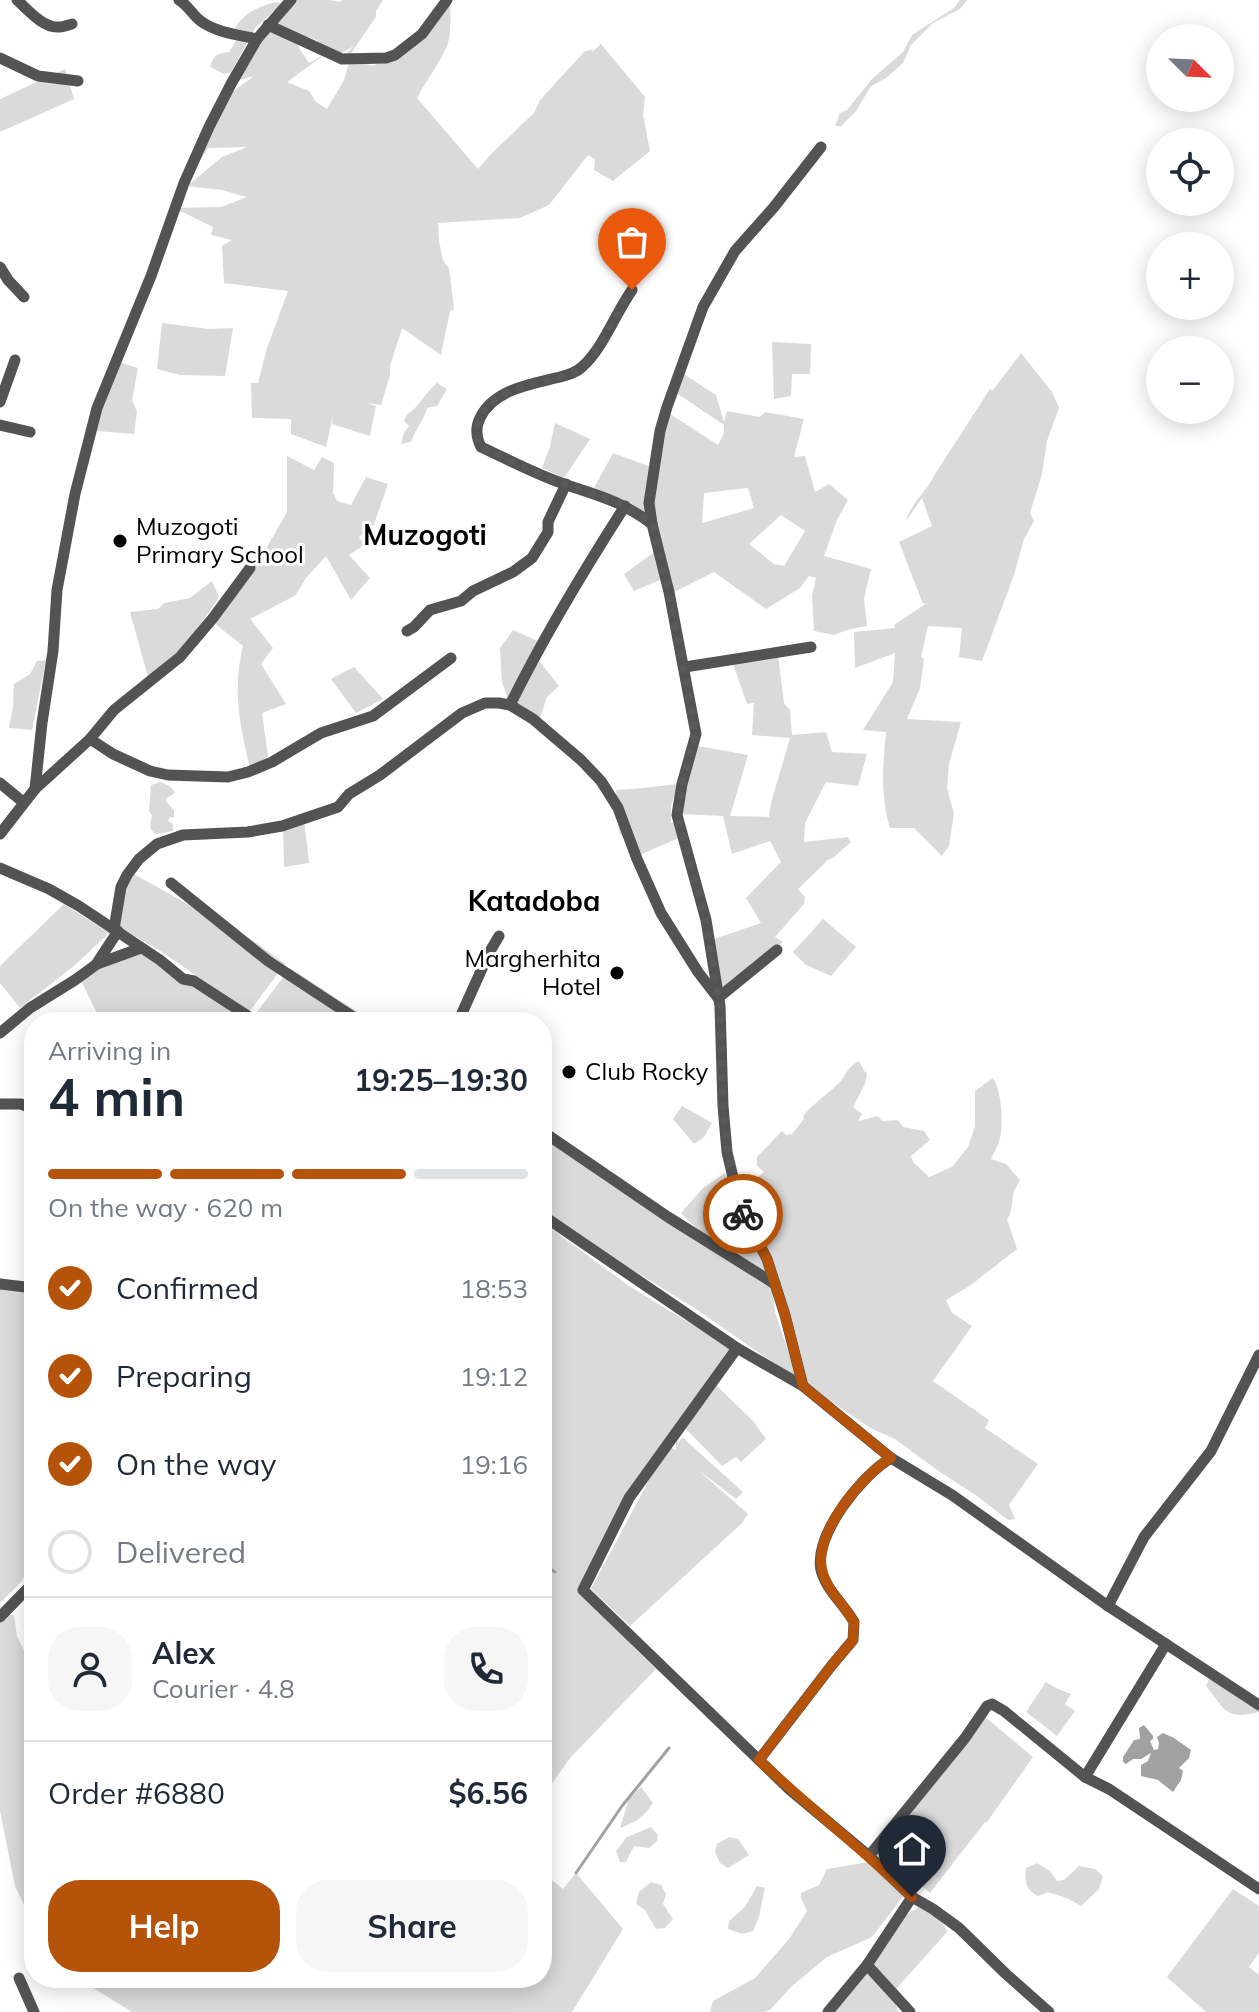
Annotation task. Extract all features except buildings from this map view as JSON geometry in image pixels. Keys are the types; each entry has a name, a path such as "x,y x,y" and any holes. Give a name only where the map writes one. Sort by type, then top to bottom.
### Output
{"street":[{"path":"17,0 51,26 56,28 72,24"},
{"path":"179,0 210,27 257,39"},
{"path":"35,789 53,651 57,590 75,494 100,398 209,127 257,39 291,0"},
{"path":"268,25 342,59 386,58 395,55 422,34 447,0"},
{"path":"0,58 38,76 78,81"},
{"path":"803,1386 767,1259 740,1207 727,1152 718,998 706,920 677,815 696,736 685,667 649,508 664,417 703,307 735,251 821,147"},
{"path":"0,267 24,297"},
{"path":"632,290 594,354 580,370 502,395 484,411 476,433 481,447 630,508 652,524"},
{"path":"0,402 15,360"},
{"path":"0,425 30,432"},
{"path":"407,631 430,610 461,601 532,558 548,532 548,522 566,484"},
{"path":"510,705 580,577 630,508 650,488"},
{"path":"0,834 23,802 90,739 114,710 180,657 250,568"},
{"path":"685,667 811,647"},
{"path":"90,739 113,754 150,771 168,775 228,777 272,762 321,733 373,716 451,658"},
{"path":"97,964 116,930 121,887 127,875 139,859 157,844 183,835 248,832 282,826 338,807 349,794 380,775 462,713 485,703 510,705 533,719 591,769 618,808 661,913 718,998"},
{"path":"0,783 23,802"},
{"path":"0,868 49,889 116,930 183,979 194,981 242,1012"},
{"path":"171,883 268,961 346,1012"},
{"path":"462,1012 499,936"},
{"path":"25,1012 97,964 141,948"},
{"path":"718,998 777,950"},
{"path":"0,1033 24,1013"},
{"path":"0,1104 24,1105"},
{"path":"552,1138 668,1217 775,1284"},
{"path":"552,1222 737,1348 803,1386 891,1458 952,1495 1108,1606 1259,1705"},
{"path":"0,1284 24,1287"},
{"path":"737,1348 629,1498 583,1590 817,1813 912,1897 959,1928 1049,2012"},
{"path":"1108,1606 1144,1537 1211,1451 1259,1355"},
{"path":"759,1760 853,1640 854,1622 831,1591 822,1571 822,1545 850,1498 877,1466 891,1458"},
{"path":"0,1617 24,1592"},
{"path":"1085,1777 1166,1644"},
{"path":"869,1856 965,1738 987,1706 992,1704 999,1706 1085,1777 1109,1789 1259,1889"},
{"path":"828,2012 867,1965 912,1897"},
{"path":"867,1965 910,2012"},
{"path":"19,1978 34,2012"}],"shaded area":[{"path":"292,0 383,0 376,17 347,59 343,57 354,46 338,55 320,51 317,40 283,29 309,63 324,55 287,82 309,91 316,102 327,109 344,80 350,59 373,66 399,50 450,0 447,46 417,98 478,169 534,113 540,100 584,52 593,49 592,52 601,44 645,97 643,115 650,151 613,181 594,170 595,159 588,155 549,205 520,218 438,223 443,260 449,268 454,309 450,311 441,355 402,328 381,405 367,403 376,406 370,436 332,424 334,411 326,447 291,434 291,419 252,418 251,383 258,383 288,291 224,283 222,246 232,240 211,235 213,227 174,208 221,207 247,197 187,186 222,157 247,147 208,148 182,187 219,102 254,76 229,83"},
{"path":"960,0 967,0 960,9 933,23 911,45 903,63 871,86 856,111 841,126 835,126 840,113 847,110 872,79 903,52 912,35 954,8"},
{"path":"277,2 282,4 256,27 231,72 224,74 210,67 216,56 229,52 238,38 233,33 245,16 257,8"},
{"path":"65,69 74,99 0,132 0,99"},
{"path":"162,323 209,329 233,328 225,376 180,375 157,369"},
{"path":"772,342 811,344 810,374 792,374 791,396 774,399"},
{"path":"1021,353 1052,392 1059,408 1047,441 1042,474 1030,513 1034,521 1024,539 982,661 959,657 962,628 928,626 921,657 924,659 920,688 907,719 961,722 949,764 947,788 954,814 949,846 942,856 914,828 890,828 883,768 886,732 863,730 893,682 895,653 855,668 854,632 895,628 894,625 927,603 923,604 899,542 932,526 922,498 906,521 908,515 990,389 993,390"},
{"path":"118,362 138,368 132,400 137,412 134,434 97,431 99,406"},
{"path":"682,373 716,395 724,422 727,411 760,417 765,412 804,419 794,457 805,456 815,492 812,494 829,484 848,500 824,556 871,569 864,598 867,626 834,635 814,631 812,596 816,578 809,576 800,588 766,609 714,572 672,593 659,531 650,507 667,412 718,445 724,433 724,425 675,392","holes":["748,488 754,508 702,523 704,493","781,515 805,531 784,566 774,564 749,544"]},
{"path":"437,383 447,389 437,406 427,408 411,442 401,444 409,426 404,421 407,415"},
{"path":"555,423 590,439 564,478 542,468"},
{"path":"613,453 651,467 650,518 594,488"},
{"path":"287,456 314,470 322,457 334,463 333,494 337,501 351,505 366,477 388,484 373,527 359,537 364,545 349,555 370,578 351,600 326,556 306,578 296,595 250,619 273,648 261,664 286,704 262,713 268,756 250,769 240,723 238,693 243,646 209,619 263,554 287,512"},
{"path":"656,551 662,579 634,591 624,574"},
{"path":"212,581 219,597 193,635 148,677 130,612 158,609 164,603 190,598"},
{"path":"513,630 538,641 509,702 502,682 500,648"},
{"path":"778,655 792,735 826,732 832,752 867,754 858,786 826,782 805,823 804,842 848,837 851,842 798,889 805,897 804,904 775,937 783,942 719,993 711,940 761,923 746,898 781,862 770,841 732,854 723,816 679,814 698,746 748,755 730,816 769,817 790,738 752,735 754,703 747,704 733,664"},
{"path":"536,657 559,686 547,697 539,721 514,704"},
{"path":"46,660 32,730 9,728 14,684 30,674 37,661"},
{"path":"354,667 383,699 356,713 331,679"},
{"path":"161,782 175,793 166,801 174,810 174,817 168,821 173,824 173,831 156,834 150,826 151,785"},
{"path":"678,784 671,806 671,823 674,822 679,838 637,856 619,832 616,790"},
{"path":"304,820 309,863 284,867 283,825"},
{"path":"125,869 255,942 285,964 249,1012 162,952 116,925"},
{"path":"64,904 109,933 74,966 20,1008 0,983 0,966"},
{"path":"823,919 856,947 831,976 806,965 793,952"},
{"path":"146,953 231,1012 96,1012 78,974 105,960"},
{"path":"290,968 358,1012 257,1012"},
{"path":"859,1061 867,1073 853,1107 862,1114 858,1121 878,1116 882,1121 898,1120 903,1127 924,1131 930,1140 911,1156 929,1177 952,1167 968,1147 975,1126 975,1091 993,1078 996,1084 1001,1127 999,1142 991,1159 1006,1164 1020,1180 1007,1219 1017,1249 971,1285 946,1300 952,1313 972,1326 933,1381 989,1420 985,1428 1038,1464 1009,1505 1015,1519 1008,1520 895,1439 872,1429 806,1385 738,1194 764,1172 757,1166 757,1157 782,1131 786,1135 792,1134 807,1111"},
{"path":"682,1106 712,1123 704,1137 694,1144 673,1119"},
{"path":"552,1141 772,1285 775,1312 798,1380 696,1309 552,1217"},
{"path":"725,1173 738,1210 770,1278 699,1231 681,1213 703,1188"},
{"path":"552,1229 629,1286 732,1345 662,1444 579,1593 656,1669 571,1757 552,1783"},
{"path":"0,1284 24,1286 24,1577 0,1603"},
{"path":"714,1383 753,1421 766,1439 741,1462 736,1457 722,1466 684,1429"},
{"path":"682,1437 743,1492 736,1499 697,1469 748,1514 630,1626 591,1589 658,1463 670,1447 676,1450 676,1440 679,1442"},
{"path":"14,1615 17,1636 24,1650 24,1905 15,1886 0,1811 0,1618"},
{"path":"1209,1679 1259,1700 1259,1712 1239,1715 1227,1711 1206,1686"},
{"path":"1046,1682 1071,1694 1065,1704 1075,1711 1057,1736 1026,1712"},
{"path":"984,1716 1033,1757 987,1822 930,1893 878,1849"},
{"path":"1144,1725 1153,1736 1150,1741 1154,1750 1158,1749 1157,1737 1163,1733 1191,1750 1189,1758 1179,1768 1183,1771 1181,1780 1173,1792 1158,1780 1141,1776 1141,1765 1148,1761 1151,1753 1126,1764 1123,1762 1134,1740 1140,1739 1139,1728"},
{"path":"641,1787 653,1803 639,1818 620,1828 629,1799"},
{"path":"651,1827 658,1835 657,1841 649,1848 634,1846 626,1862 620,1862 616,1851 627,1837"},
{"path":"729,1837 738,1839 749,1855 728,1868 720,1863 715,1852 717,1844"},
{"path":"869,1862 905,1894 872,1937 827,1957 792,1986 770,2010 710,2012 713,2001 755,1978 789,1939 807,1911 801,1893 819,1885 827,1869"},
{"path":"1037,1863 1050,1871 1057,1881 1064,1880 1079,1866 1095,1869 1103,1876 1099,1889 1081,1906 1048,1892 1038,1896 1030,1891 1026,1868"},
{"path":"576,1873 623,1929 572,2012 132,2012 93,1988 552,1988 552,1880 563,1889"},
{"path":"651,1882 661,1885 666,1894 663,1904 673,1919 665,1928 656,1929 645,1910 636,1904 639,1892"},
{"path":"757,1886 765,1888 753,1931 742,1934 728,1929 729,1921 745,1907"},
{"path":"1233,1889 1259,1906 1259,1953 1249,1967 1259,1975 1259,2012 1206,2012 1167,1977"},
{"path":"921,1906 940,1921 947,1932 896,1989 898,2012 834,2012 906,1915"}],"waterway":[{"path":"576,1873 622,1806 669,1748"}],"way so far":[{"path":"632,290 594,354 580,370 502,395 484,411 476,433 481,447 634,510 652,524 685,667 696,734 677,815 706,920 720,1006 727,1152 743,1214"}],"place":[{"name":"Muzogoti Primary School","path":"120,541"},
{"name":"Margherhita Hotel","path":"617,973"},
{"name":"Club Rocky","path":"569,1072"}],"district":[{"name":"Muzogoti","path":"425,535"},
{"name":"Katadoba","path":"534,901"}],"route":[{"path":"743,1214 767,1259 803,1386 891,1458 877,1466 850,1498 822,1545 822,1571 831,1591 854,1622 853,1640 759,1760 912,1897"}]}
